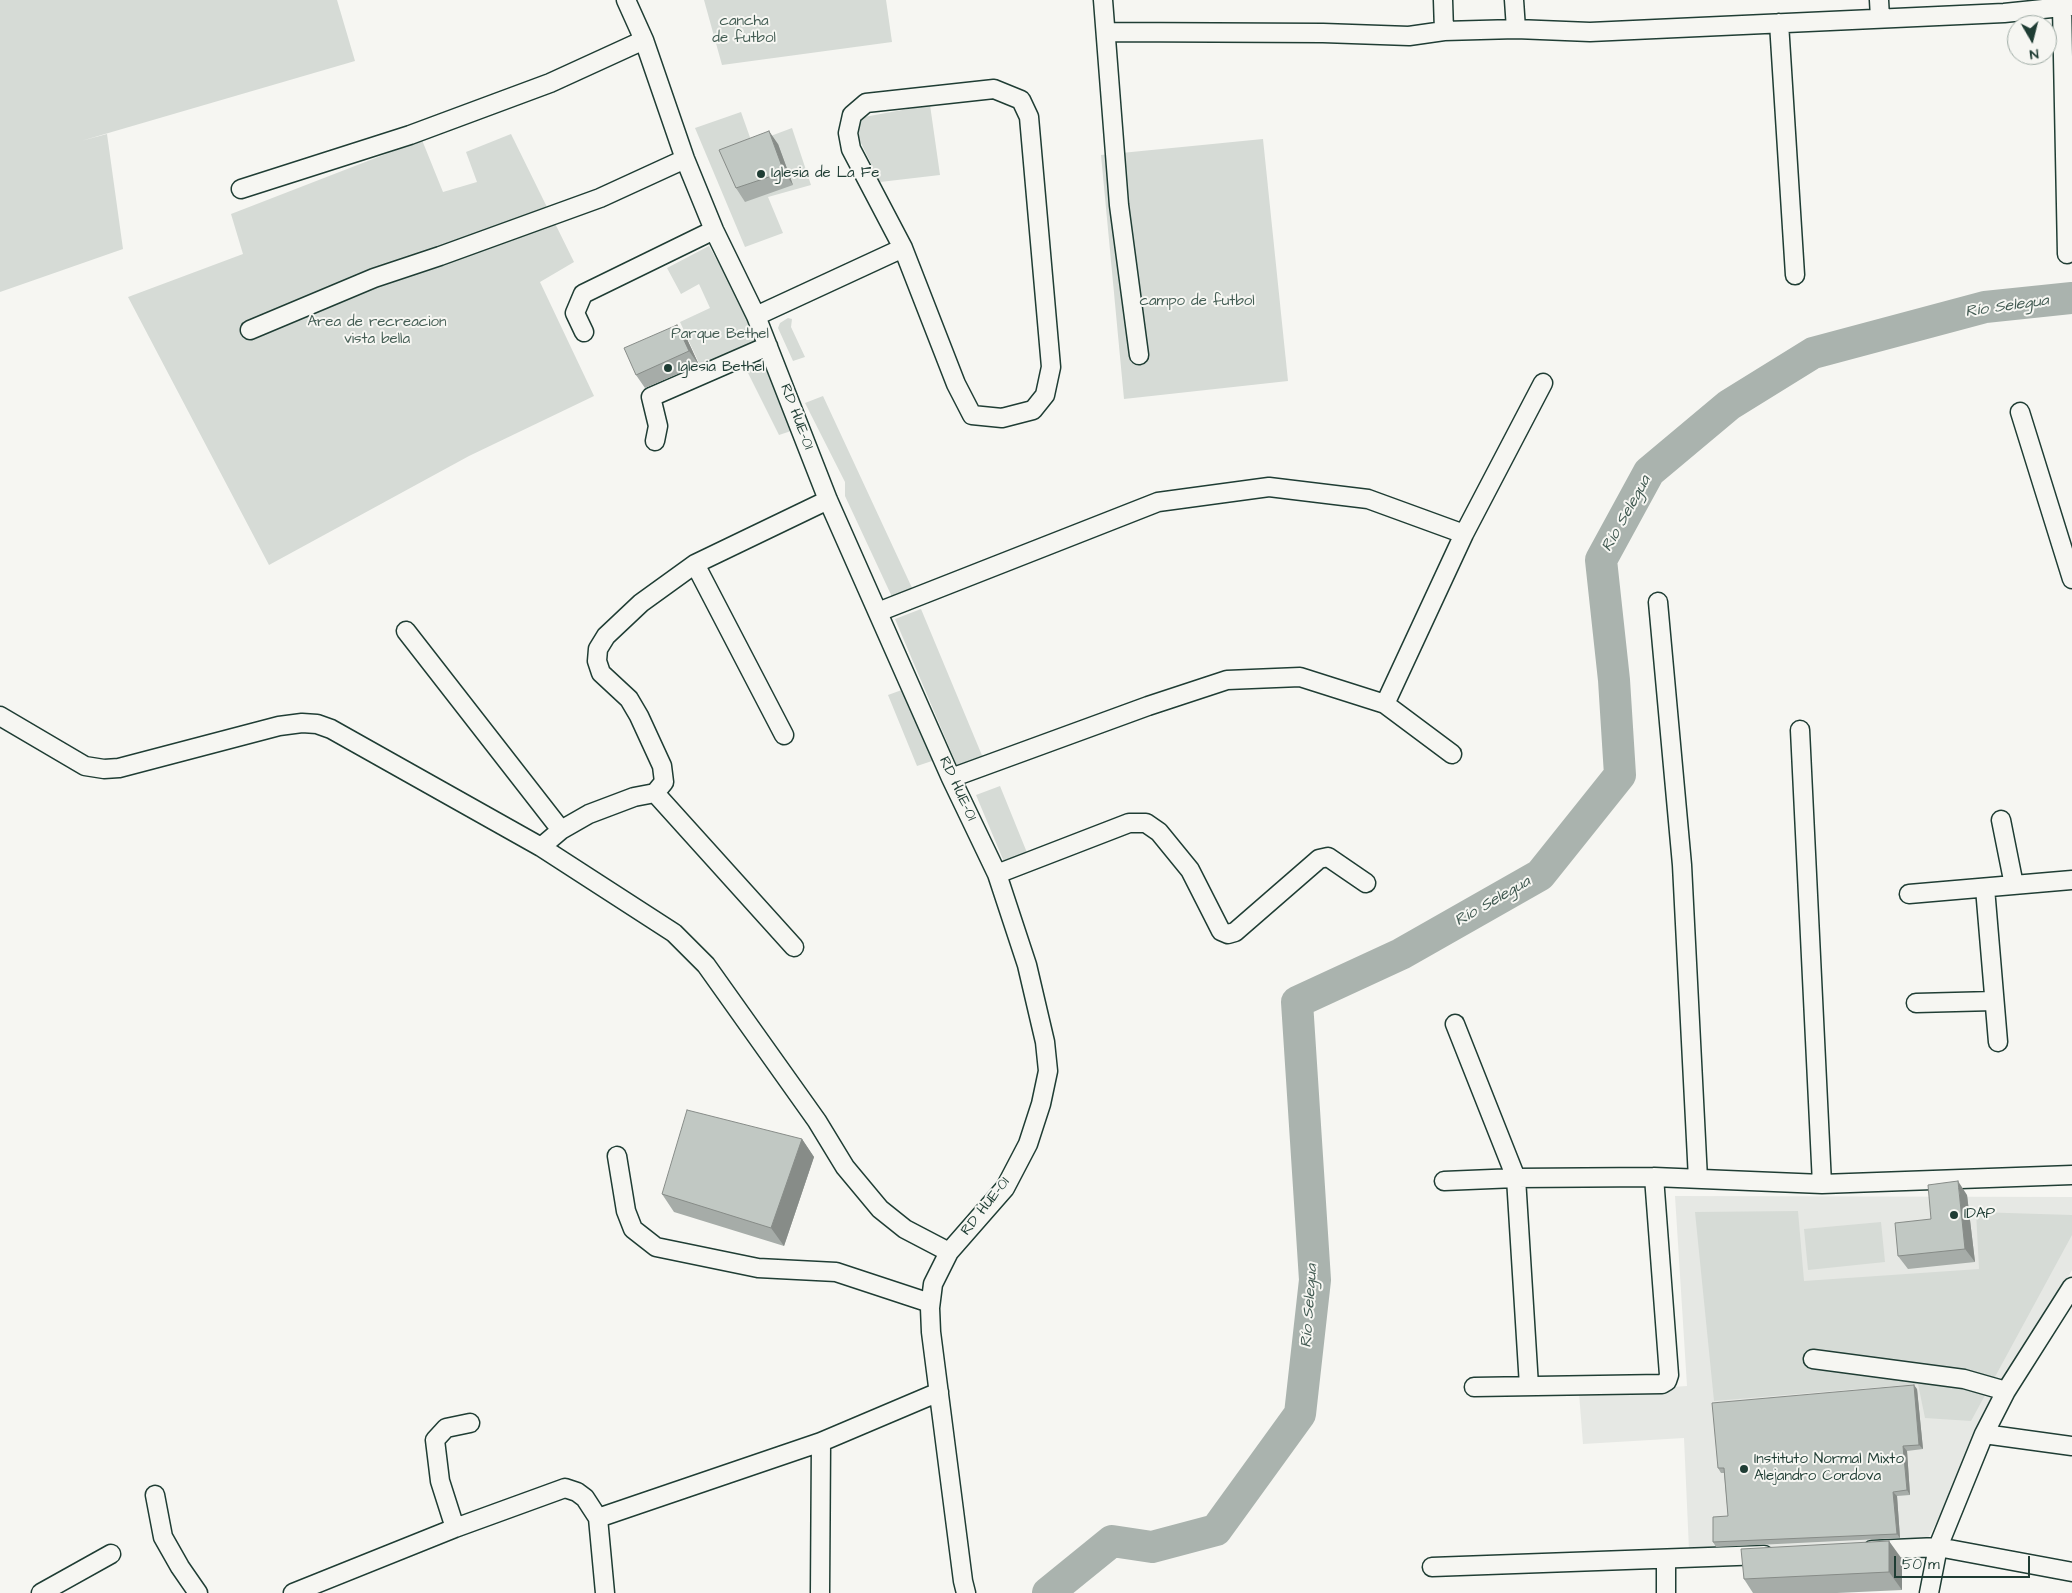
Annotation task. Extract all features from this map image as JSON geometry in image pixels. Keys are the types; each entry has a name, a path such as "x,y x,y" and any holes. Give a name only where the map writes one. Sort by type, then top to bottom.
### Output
{"street":[{"name":"RD HUE-01","path":"626,0 644,40 686,159 714,230 756,316 828,500 951,778 998,874 1027,965 1045,1042 1048,1071 1041,1104 1028,1144 1005,1188 949,1252 933,1284 930,1302 931,1332 966,1593"},
{"path":"1103,0 1119,205 1139,356"},
{"path":"1443,0 1444,31"},
{"path":"1514,0 1516,29"},
{"path":"1879,0 1880,18"},
{"path":"1106,32 1323,33 1409,36 1444,31 1516,29 1590,32 1880,18 1971,7 2067,6 2067,254"},
{"path":"1779,23 1795,275"},
{"path":"241,190 410,135 550,84 644,40"},
{"path":"994,89 1022,100 1029,117 1051,367 1046,395 1033,410 1002,418 972,415 956,384 903,248 852,149 848,134 852,116 866,103 994,89"},
{"path":"250,330 374,278 600,198 686,159"},
{"path":"584,332 575,313 583,294 714,230"},
{"path":"756,316 903,248"},
{"path":"655,441 658,426 650,397 768,346"},
{"path":"1385,704 1464,534 1543,383"},
{"path":"2020,412 2072,579"},
{"path":"878,612 1158,502 1269,487 1368,499 1464,534"},
{"path":"541,847 561,830 589,814 634,797 655,793 664,782 662,766 629,699 601,673 597,662 598,649 606,636 641,603 695,564 828,500"},
{"path":"695,564 784,735"},
{"path":"1658,602 1682,865 1698,1179"},
{"path":"406,631 561,830"},
{"path":"951,778 1148,706 1227,680 1300,676 1385,704 1452,754"},
{"path":"0,716 85,766 104,769 124,766 280,726 302,723 317,724 331,729 541,847 674,932 706,966 817,1121 845,1167 880,1209 905,1229 949,1252"},
{"path":"1800,730 1822,1184"},
{"path":"655,793 794,947"},
{"path":"2001,820 2014,885"},
{"path":"998,874 1129,823 1146,823 1159,832 1190,870 1221,931 1228,934 1235,932 1319,859 1328,857 1366,883"},
{"path":"1908,894 2072,880"},
{"path":"1985,888 1998,1042"},
{"path":"1916,1003 1994,1001"},
{"path":"1455,1024 1516,1178 1529,1386"},
{"path":"617,1156 626,1211 633,1229 656,1247 758,1268 836,1272 930,1302"},
{"path":"1444,1181 1516,1178 1654,1177 1822,1184 2072,1175"},
{"path":"1474,1387 1662,1384 1667,1381 1669,1374 1654,1177"},
{"path":"1929,1593 1938,1547 1984,1434 2006,1391 2072,1287"},
{"path":"1813,1359 1964,1379 2006,1391"},
{"path":"598,1518 821,1442 939,1392"},
{"path":"455,1528 440,1481 435,1440 446,1428 470,1423"},
{"path":"1984,1434 2072,1446"},
{"path":"820,1593 821,1442"},
{"path":"294,1593 455,1528 565,1488 577,1492 585,1498 598,1518 605,1593"},
{"path":"155,1495 163,1537 198,1593"},
{"path":"1860,1551 1938,1547 2072,1572"},
{"path":"41,1593 111,1554"},
{"path":"1432,1567 1666,1560 1782,1554"},
{"path":"1666,1560 1666,1593"}],"shaded area":[{"path":"1675,1196 2072,1197 2072,1270 1928,1538 1716,1554 1689,1550 1684,1438 1583,1444 1579,1393 1687,1386"}],"green space":[{"path":"0,0 337,0 355,61 81,141 107,134 123,249 0,292"},
{"name":"cancha de futbol","path":"704,0 886,0 892,42 722,65"},
{"path":"930,105 940,175 880,182 860,141 858,131 860,120 864,117"},
{"path":"741,112 752,143 792,128 811,185 768,197 783,233 745,247 695,128"},
{"name":"Area de recreacion vista bella","path":"511,134 574,262 540,282 594,396 469,456 269,565 128,297 243,254 231,214 422,140 443,192 477,182 466,152"},
{"name":"campo de futbol","path":"1263,139 1288,381 1124,399 1101,155"},
{"name":"Parque Bethel","path":"709,246 735,293 760,349 704,374 680,322 710,308 699,284 681,294 667,268"},
{"path":"788,318 792,319 791,327 805,357 793,361 778,328 780,323"},
{"path":"761,359 794,430 779,435 744,365"},
{"path":"823,396 913,590 893,599 845,496 845,482 805,403"},
{"path":"921,609 986,765 961,775 895,619"},
{"path":"910,687 941,758 917,766 888,695"},
{"path":"1000,786 1030,860 1007,869 976,795"},
{"path":"1798,1211 1804,1281 1979,1269 1976,1212 2072,1215 2072,1235 1971,1421 1925,1418 1918,1384 1714,1401 1695,1212"},
{"path":"1881,1222 1885,1262 1808,1270 1804,1229"}],"building":[{"path":"769,131 784,172 736,188 719,150"},
{"path":"677,325 689,351 636,375 624,348"},
{"path":"687,1110 802,1139 771,1228 662,1194"},
{"path":"1958,1181 1965,1249 1898,1256 1895,1223 1931,1219 1928,1185"},
{"name":"Instituto Normal Mixto Alejandro Cordova","path":"1914,1385 1919,1445 1903,1446 1907,1490 1893,1492 1897,1534 1713,1542 1713,1517 1728,1516 1724,1468 1718,1468 1712,1403"},
{"path":"1889,1541 1889,1572 1744,1579 1741,1549"}],"waterway":[{"name":"Río Selegua","path":"1048,1593 1112,1541 1152,1547 1216,1530 1300,1414 1315,1280 1297,1002 1401,954 1540,875 1620,775 1614,680 1601,560 1649,472 1729,405 1813,353 1985,307 2072,298"}],"place":[{"name":"Iglesia de La Fe","path":"761,174"},
{"name":"Iglesia Bethel","path":"668,368"},
{"name":"IDAP","path":"1954,1215"},
{"name":"Instituto Normal Mixto Alejandro Cordova","path":"1744,1469"}]}
